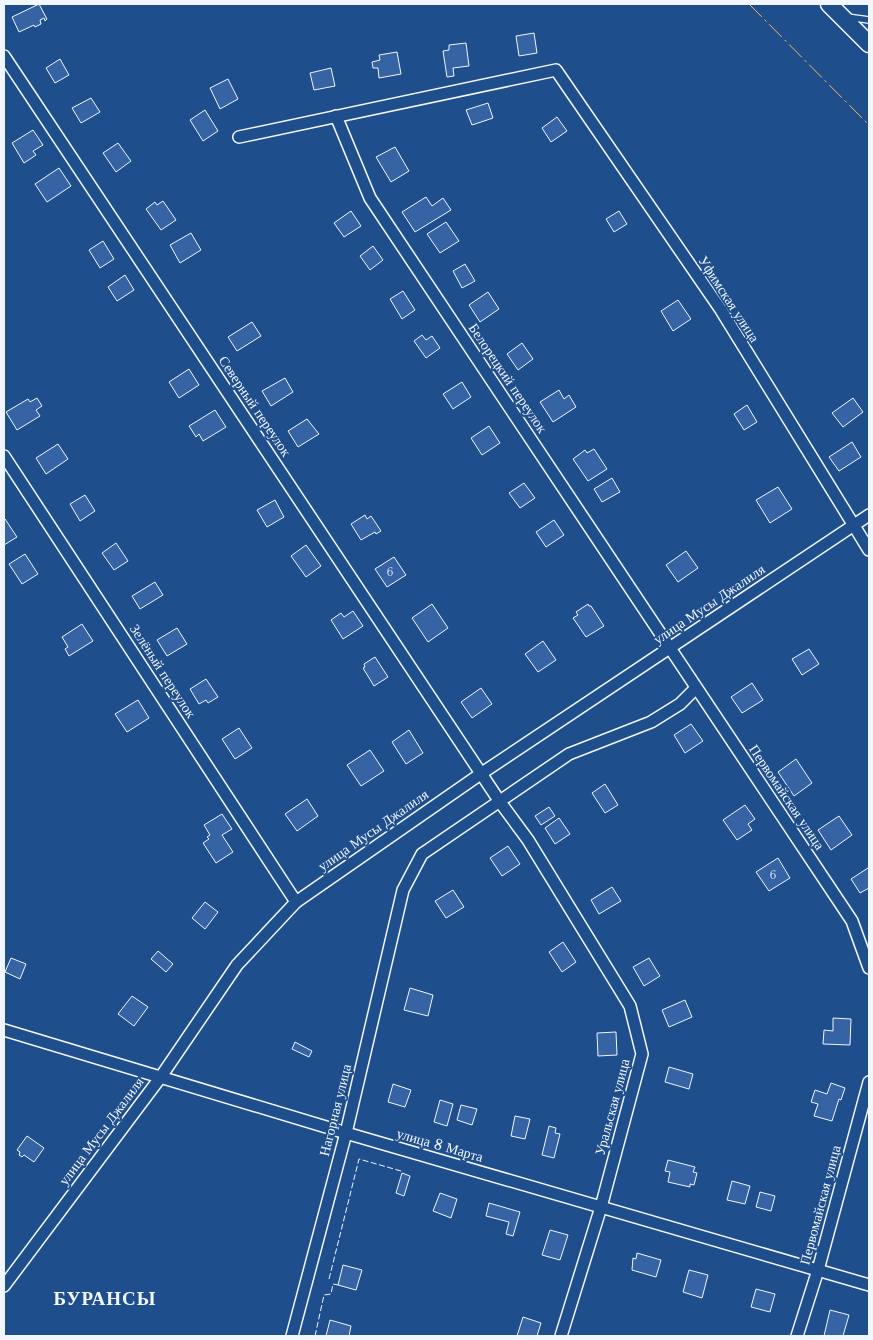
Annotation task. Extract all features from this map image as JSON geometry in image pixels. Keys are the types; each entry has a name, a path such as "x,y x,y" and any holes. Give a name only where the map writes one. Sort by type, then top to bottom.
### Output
{"main road":[{"path":"829,4 869,44"}],"street":[{"name":"Северный переулок","path":"4,56 482,774"},
{"name":"Уфимская улица","path":"336,116 556,70 720,310 869,550"},
{"path":"239,137 336,116"},
{"name":"Белорецкий переулок","path":"336,116 370,198 670,649"},
{"name":"Зелёный переулок","path":"4,456 296,902"},
{"name":"улица Мусы Джалиля","path":"4,1286 160,1078 237,966 296,902 482,774 869,515"},
{"name":"Первомайская улица","path":"670,649 852,921 869,968"},
{"name":"Нагорная улица","path":"292,1336 346,1133 403,890 422,854 568,754 651,722 680,704 696,688"},
{"name":"Уральская улица","path":"482,774 528,840 630,1006 642,1054 601,1207 560,1336"},
{"name":"улица 8 Марта","path":"4,1030 346,1133 869,1285"},
{"name":"Первомайская улица","path":"798,1336 869,1082"}],"lane":[{"path":"843,16 869,20"}],"building":[{"path":"39,4 47,19 45,21 44,18 40,20 41,24 35,27 34,25 19,32 12,17"},
{"path":"534,33 537,53 519,56 516,36"},
{"path":"466,43 469,66 453,68 454,76 447,77 443,51 449,50 449,45"},
{"path":"397,52 401,74 379,78 378,68 373,68 372,62 380,60 379,55"},
{"path":"60,59 69,75 55,83 46,68"},
{"path":"331,68 335,86 314,90 310,73"},
{"path":"228,79 238,99 220,109 210,88"},
{"path":"91,98 100,112 81,123 72,108"},
{"path":"488,103 493,118 472,125 466,110"},
{"path":"205,110 218,131 203,141 190,120"},
{"path":"557,117 567,131 551,142 542,128"},
{"path":"33,130 43,145 33,151 36,155 24,163 12,143"},
{"path":"118,143 131,161 116,172 103,153"},
{"path":"395,147 409,171 391,182 376,157"},
{"path":"59,168 71,186 47,202 35,184"},
{"path":"426,197 432,206 443,198 451,210 415,232 402,212"},
{"path":"163,201 176,220 161,230 146,209 155,202 157,205"},
{"path":"351,211 361,226 344,237 334,223"},
{"path":"619,211 627,224 614,232 606,219"},
{"path":"446,222 459,241 440,253 427,234"},
{"path":"191,233 201,250 180,263 170,245"},
{"path":"103,241 114,259 100,268 89,250"},
{"path":"373,246 383,260 370,270 360,256"},
{"path":"465,264 475,281 462,288 453,271"},
{"path":"125,275 134,290 117,301 108,287"},
{"path":"403,291 415,310 402,319 390,299"},
{"path":"488,292 499,309 480,322 469,305"},
{"path":"678,300 691,319 673,331 661,311"},
{"path":"252,322 261,336 237,351 228,337"},
{"path":"422,335 426,340 432,336 440,348 426,358 414,341"},
{"path":"522,343 533,359 518,370 507,354"},
{"path":"189,369 199,385 179,398 169,382"},
{"path":"285,378 293,392 271,406 262,391"},
{"path":"462,382 471,397 453,409 443,394"},
{"path":"559,390 564,399 569,395 576,407 553,422 540,402"},
{"path":"37,398 42,406 36,410 40,416 17,430 6,412 28,399 30,402"},
{"path":"853,398 863,412 843,427 832,413"},
{"path":"747,405 757,422 744,430 734,414"},
{"path":"215,410 226,427 203,441 199,434 196,437 189,426"},
{"path":"307,419 319,434 298,447 288,431"},
{"path":"489,426 500,443 482,455 471,438"},
{"path":"852,442 861,457 839,471 829,457"},
{"path":"58,444 68,459 46,474 36,458"},
{"path":"594,449 607,469 588,481 573,459 585,450 587,453"},
{"path":"612,478 620,492 602,502 594,489"},
{"path":"524,483 535,498 520,508 509,493"},
{"path":"778,487 792,509 770,523 756,500"},
{"path":"85,495 95,511 80,521 70,504"},
{"path":"275,500 284,517 267,527 257,510"},
{"path":"365,515 367,519 371,516 381,531 376,534 375,532 361,540 351,524"},
{"path":"4,520 17,537 4,545"},
{"path":"554,520 564,535 546,547 536,532"},
{"path":"116,543 128,561 114,570 102,553"},
{"path":"306,545 321,566 306,577 291,556"},
{"path":"686,551 698,568 678,582 666,565"},
{"path":"25,554 38,574 22,584 9,564"},
{"path":"394,557 406,575 387,587 375,569"},
{"path":"155,582 163,595 140,609 132,596"},
{"path":"432,604 448,628 428,642 412,618"},
{"path":"588,604 604,626 586,637 573,618 578,615 576,612"},
{"path":"353,611 363,626 343,639 331,620 341,613 344,617"},
{"path":"82,624 93,641 69,656 65,649 68,647 62,637"},
{"path":"177,628 187,644 167,656 157,640"},
{"path":"543,641 556,660 538,672 525,654"},
{"path":"809,649 819,664 802,675 792,659"},
{"path":"375,657 388,677 374,686 363,668 365,667 364,664"},
{"path":"206,679 218,697 208,703 206,700 199,704 190,689"},
{"path":"752,683 763,700 742,713 731,697"},
{"path":"481,688 492,704 472,718 461,702"},
{"path":"138,700 149,718 127,732 115,714"},
{"path":"691,724 703,741 685,753 674,735"},
{"path":"239,728 252,748 235,759 222,739"},
{"path":"409,730 423,753 406,764 392,742"},
{"path":"370,750 384,771 361,786 347,765"},
{"path":"796,759 812,783 794,796 778,772"},
{"path":"605,784 618,805 605,813 592,793"},
{"path":"307,799 318,816 297,831 285,814"},
{"path":"745,805 755,819 748,824 752,830 737,840 723,820"},
{"path":"549,807 555,816 541,825 535,816"},
{"path":"222,814 232,829 222,835 233,852 216,863 203,843 209,839 207,837 210,835 204,825"},
{"path":"839,816 852,835 831,850 818,830"},
{"path":"559,818 570,834 555,844 545,828"},
{"path":"508,846 520,864 502,876 490,858"},
{"path":"778,858 790,878 769,891 756,872"},
{"path":"868,868 869,888 860,893 851,879"},
{"path":"612,887 621,901 599,914 591,900"},
{"path":"453,890 464,907 446,918 435,901"},
{"path":"205,902 218,912 205,929 192,918"},
{"path":"563,942 576,962 562,972 549,952"},
{"path":"158,951 173,964 166,972 151,959"},
{"path":"11,958 26,964 20,979 5,972"},
{"path":"649,958 660,976 644,986 633,967"},
{"path":"410,988 433,995 428,1016 404,1010"},
{"path":"132,996 148,1007 134,1026 118,1014"},
{"path":"685,1000 692,1017 669,1027 662,1010"},
{"path":"833,1018 851,1019 850,1045 823,1044 824,1030 833,1031"},
{"path":"616,1032 617,1055 598,1056 597,1033"},
{"path":"295,1042 312,1051 309,1057 292,1049"},
{"path":"669,1067 693,1074 689,1089 665,1082"},
{"path":"831,1083 845,1088 841,1100 839,1099 832,1121 814,1116 818,1104 811,1102 815,1090 827,1094"},
{"path":"393,1084 411,1090 405,1107 388,1102"},
{"path":"440,1100 453,1104 447,1126 434,1122"},
{"path":"461,1105 477,1109 472,1125 457,1120"},
{"path":"515,1116 530,1119 525,1139 511,1136"},
{"path":"549,1126 556,1128 555,1133 560,1134 554,1158 542,1155"},
{"path":"27,1136 44,1148 34,1162 24,1155 22,1157 19,1155 20,1152 17,1150"},
{"path":"668,1160 695,1167 693,1172 697,1173 694,1185 690,1184 690,1187 668,1182 670,1172 665,1171"},
{"path":"402,1173 410,1176 404,1196 396,1193"},
{"path":"732,1181 750,1186 745,1204 727,1200"},
{"path":"760,1192 775,1196 771,1211 756,1207"},
{"path":"440,1193 457,1199 451,1218 433,1211"},
{"path":"489,1203 520,1212 513,1236 506,1234 509,1222 486,1216"},
{"path":"550,1230 568,1235 560,1260 542,1255"},
{"path":"637,1253 661,1260 656,1277 632,1270 633,1258 636,1259"},
{"path":"343,1265 362,1270 356,1290 338,1285"},
{"path":"689,1270 708,1275 702,1298 683,1292"},
{"path":"756,1289 775,1294 770,1312 751,1307"},
{"path":"830,1310 849,1315 843,1336 824,1336"},
{"path":"523,1317 541,1323 537,1336 517,1336"},
{"path":"330,1320 351,1326 349,1336 326,1336"}],"fence":[{"path":"329,1279 359,1159 401,1171 402,1173"},
{"path":"315,1336 324,1295 331,1294 333,1284 338,1285"}],"power":[{"path":"749,4 869,125"}],"district":[{"name":"БУРАНСЫ","path":"105,1298"}]}
